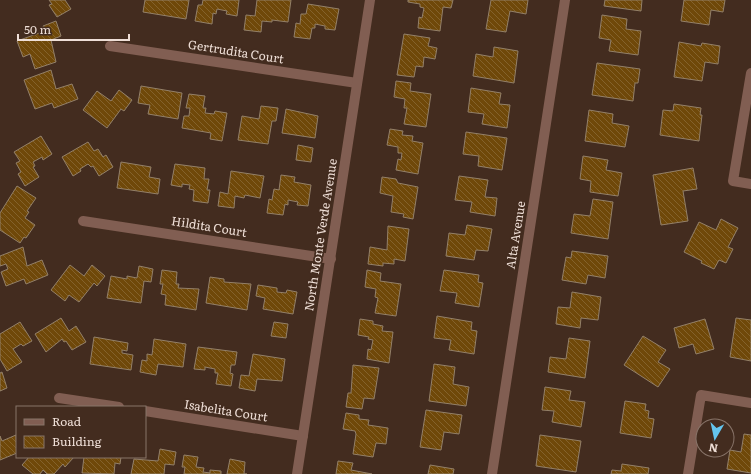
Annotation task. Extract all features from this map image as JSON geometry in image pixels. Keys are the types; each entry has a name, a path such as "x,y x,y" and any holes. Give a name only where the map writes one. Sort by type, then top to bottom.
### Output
{"street":[{"name":"North Monte Verde Avenue","path":"297,474 370,0"},
{"name":"Alta Avenue","path":"492,474 565,0"},
{"name":"Gertrudita Court","path":"110,46 357,83"},
{"path":"751,73 733,181 751,184"},
{"name":"Hildita Court","path":"82,221 330,259"},
{"path":"688,474 701,395 751,402"},
{"path":"59,398 112,406"},
{"name":"Isabelita Court","path":"146,411 303,436"}],"building":[{"path":"49,0 65,0 71,9 57,17 49,5 52,4"},
{"path":"145,0 189,0 186,19 143,12"},
{"path":"203,0 239,0 237,16 226,14 227,11 217,9 216,14 213,13 212,24 195,21 198,5 202,5"},
{"path":"257,0 291,0 288,22 272,20 272,22 262,21 261,32 244,30 246,15 255,16"},
{"path":"408,0 453,0 451,8 443,7 440,31 418,28 419,17 422,18 424,8 420,7 420,4 408,2"},
{"path":"491,0 528,0 526,14 510,11 506,32 486,29"},
{"path":"605,0 642,0 641,11 604,6"},
{"path":"684,0 725,0 723,12 711,10 709,25 681,21"},
{"path":"308,4 339,9 335,30 325,29 325,26 315,24 315,28 312,28 310,39 294,37 296,23 300,24 301,14 306,14"},
{"path":"602,15 627,19 626,29 641,31 638,55 609,51 611,40 599,38"},
{"path":"56,21 61,36 51,40 56,62 35,69 30,54 23,57 17,41 45,31 43,26"},
{"path":"404,34 430,38 428,46 437,48 435,59 424,57 423,67 416,66 414,77 397,75"},
{"path":"679,42 701,46 702,43 720,46 718,64 705,62 702,81 674,77"},
{"path":"494,47 518,51 514,83 473,76 476,54 493,57"},
{"path":"597,63 640,69 638,83 635,83 633,101 592,95"},
{"path":"51,70 56,89 72,84 78,99 54,108 52,103 35,109 24,80"},
{"path":"396,81 411,83 410,91 431,94 426,127 404,124 407,108 404,108 405,99 394,97"},
{"path":"141,86 182,93 178,119 148,114 150,105 138,103"},
{"path":"471,88 501,93 499,104 510,105 507,128 482,124 484,114 468,112"},
{"path":"119,90 132,100 124,111 121,109 107,128 83,110 97,91 111,101"},
{"path":"189,94 205,96 203,108 206,108 205,113 214,114 215,111 227,113 222,141 210,139 211,133 182,128 184,116 189,116 190,108 186,108"},
{"path":"674,104 701,108 700,115 702,115 699,141 660,135 663,110 673,111"},
{"path":"261,106 278,108 276,121 272,121 268,144 238,140 242,116 259,119"},
{"path":"286,109 318,116 315,138 282,133"},
{"path":"589,110 613,114 612,123 629,126 625,147 585,141"},
{"path":"390,129 403,131 402,135 413,136 412,141 423,143 418,174 396,170 398,159 401,160 402,153 398,153 398,147 387,145"},
{"path":"466,132 507,138 502,170 478,166 479,156 463,154"},
{"path":"41,136 52,154 43,160 42,157 33,162 35,166 33,167 39,177 25,186 18,174 21,172 16,163 20,161 14,152"},
{"path":"88,142 94,151 98,149 103,157 106,155 113,167 99,176 93,166 91,167 88,164 73,176 62,157"},
{"path":"298,145 313,148 311,162 296,160"},
{"path":"583,156 608,160 606,170 622,173 618,196 590,192 591,181 580,179"},
{"path":"121,162 151,167 149,177 160,179 158,194 117,188"},
{"path":"175,164 205,168 204,179 209,179 207,190 210,190 208,203 193,201 194,190 189,189 190,185 182,184 182,187 171,185"},
{"path":"693,168 697,189 683,191 688,221 661,225 653,175"},
{"path":"231,171 264,176 260,198 245,195 244,198 235,196 234,208 218,206 220,192 228,194"},
{"path":"281,175 295,177 294,182 311,185 308,206 297,205 298,202 288,200 288,205 285,204 283,215 267,213 269,199 272,200 274,189 279,190"},
{"path":"459,176 488,180 485,197 497,198 495,216 470,212 472,202 455,200"},
{"path":"382,177 396,179 398,183 418,187 413,219 403,217 404,214 391,212 393,196 380,193"},
{"path":"17,186 36,198 27,211 29,212 25,218 35,225 26,238 24,237 20,243 0,230 0,213"},
{"path":"593,199 613,202 608,239 571,233 574,214 590,216"},
{"path":"721,219 738,228 728,247 733,249 726,263 719,260 714,269 684,252 699,222 716,230"},
{"path":"467,225 492,229 488,251 476,250 474,260 446,256 449,233 465,235"},
{"path":"388,226 409,229 405,261 394,259 394,264 383,263 383,266 368,264 370,247 387,250"},
{"path":"23,247 27,266 42,260 48,275 26,284 24,279 6,286 1,272 8,269 6,264 0,266 0,256"},
{"path":"572,251 608,256 605,278 588,275 586,284 562,280 566,257 571,258"},
{"path":"70,265 84,276 92,265 105,276 97,286 94,283 79,302 69,295 65,301 51,290"},
{"path":"139,266 153,269 151,282 144,281 141,303 107,298 111,276 127,279 127,276 137,278"},
{"path":"162,270 177,272 176,284 179,284 178,288 199,289 196,310 165,305 166,295 161,294 163,284 160,284"},
{"path":"367,270 381,273 380,281 401,284 396,316 375,313 378,298 375,297 376,289 365,287"},
{"path":"444,270 479,275 478,282 483,283 479,307 455,303 457,293 440,291"},
{"path":"210,277 224,279 224,282 251,284 247,310 206,303"},
{"path":"258,285 277,288 277,292 286,293 287,290 297,292 293,314 263,309 265,298 256,296"},
{"path":"572,292 601,297 598,320 581,318 580,328 556,324 558,307 570,308"},
{"path":"437,316 472,322 471,330 477,331 474,354 449,350 451,340 434,338"},
{"path":"61,318 69,331 76,326 86,342 72,350 66,341 64,342 62,339 46,352 35,334"},
{"path":"736,318 751,320 751,361 730,357"},
{"path":"360,319 373,321 373,324 383,326 382,331 393,332 389,363 367,359 368,349 371,350 373,340 368,339 369,337 358,335"},
{"path":"705,319 714,349 696,354 693,344 679,348 674,328"},
{"path":"20,322 32,341 23,346 21,344 13,349 22,362 7,371 0,359 0,334"},
{"path":"274,322 288,324 286,338 271,336"},
{"path":"643,336 666,350 658,362 670,369 658,387 624,365"},
{"path":"94,337 128,343 127,351 122,350 122,353 133,355 131,370 90,364"},
{"path":"569,338 590,341 585,378 548,372 550,357 566,359"},
{"path":"154,339 186,344 183,367 158,364 156,375 140,372 142,360 147,361 147,354 152,355"},
{"path":"198,347 237,352 235,365 231,365 230,373 233,374 231,386 216,384 218,373 215,373 215,369 205,367 205,370 194,369"},
{"path":"253,354 285,359 282,381 257,379 255,391 239,388 241,375 249,376"},
{"path":"434,364 455,367 453,384 469,387 466,406 429,401"},
{"path":"353,365 379,368 374,399 364,398 362,409 346,407 348,393 351,393"},
{"path":"2,372 7,388 0,391 0,373"},
{"path":"545,387 571,391 569,400 585,402 581,427 552,422 554,411 542,410"},
{"path":"625,401 646,404 645,410 649,411 648,418 654,419 651,438 620,433"},
{"path":"426,410 462,415 459,434 444,432 441,450 420,447"},
{"path":"346,413 359,415 359,419 369,420 368,425 388,428 386,444 376,443 373,457 353,454 356,434 355,431 343,429"},
{"path":"744,434 751,435 751,473 727,469 729,458 735,458 735,451 741,452"},
{"path":"16,435 16,453 0,460 0,436 2,441"},
{"path":"540,435 581,441 576,472 536,466"},
{"path":"160,449 176,452 174,465 165,464 164,474 131,474 134,459 158,461"},
{"path":"184,455 198,457 196,467 204,468 203,472 210,473 210,470 221,471 221,474 184,474 185,467 182,467"},
{"path":"28,458 73,458 65,467 63,464 54,474 47,474 43,470 40,474 33,474 22,465"},
{"path":"84,458 121,458 120,464 115,463 114,474 82,473"},
{"path":"230,459 245,462 244,474 227,474"},
{"path":"338,461 353,463 351,470 372,474 336,474"},
{"path":"622,464 649,468 648,474 611,474 612,470 621,471"},
{"path":"430,465 454,469 453,474 428,474"}]}
